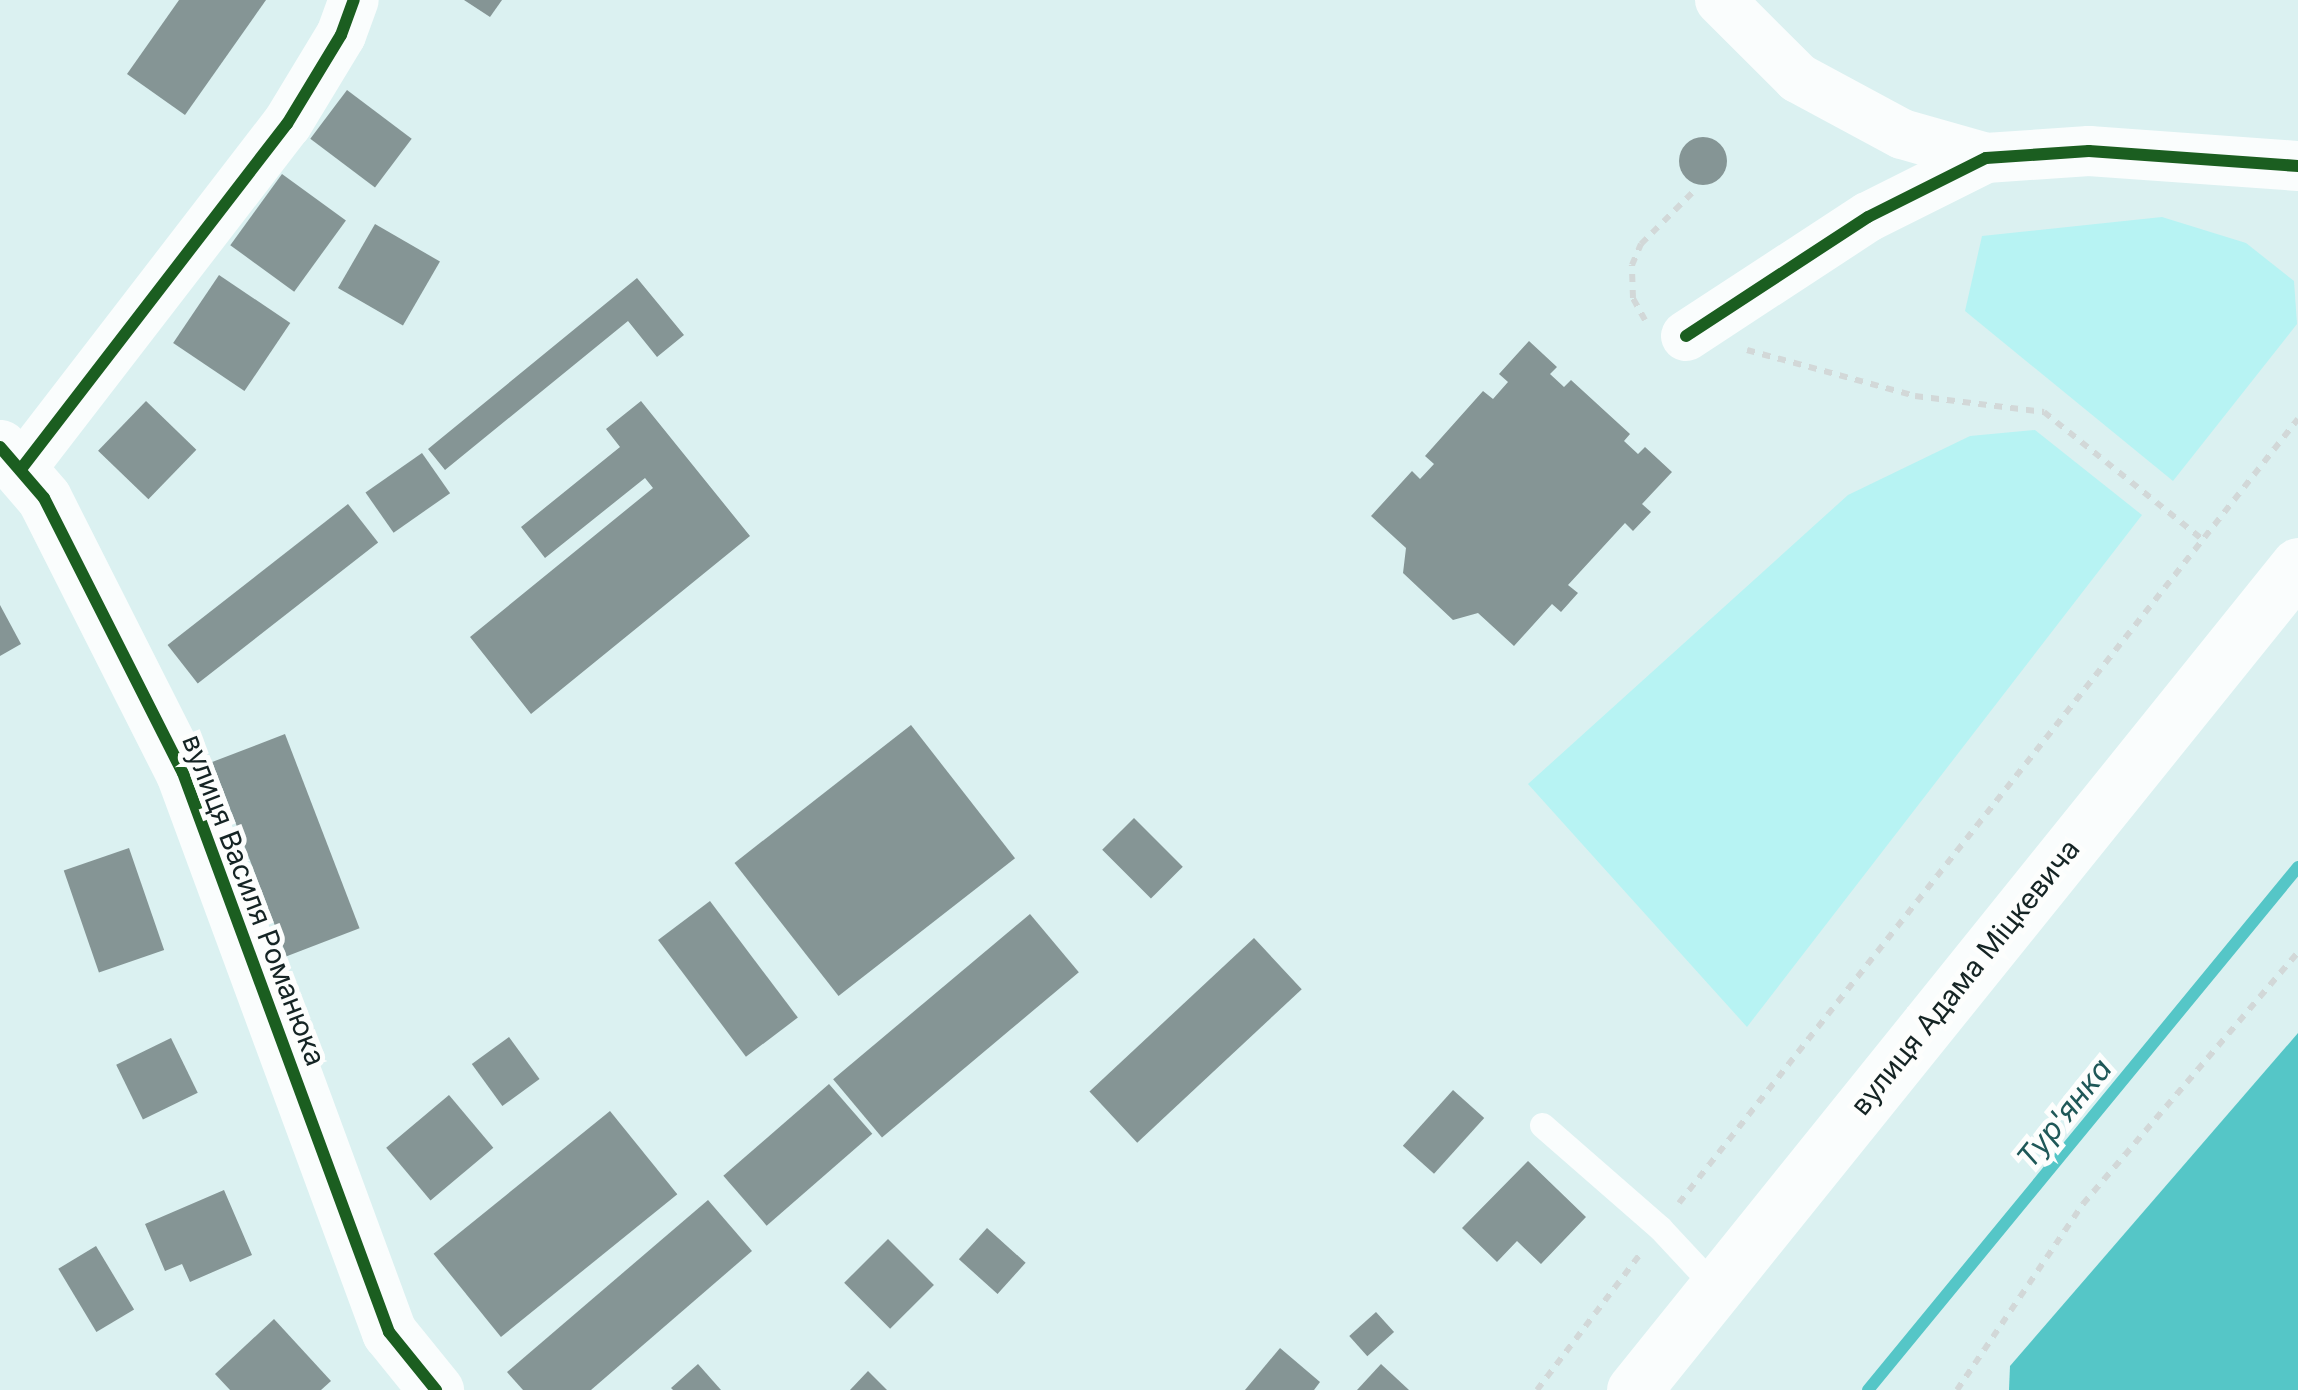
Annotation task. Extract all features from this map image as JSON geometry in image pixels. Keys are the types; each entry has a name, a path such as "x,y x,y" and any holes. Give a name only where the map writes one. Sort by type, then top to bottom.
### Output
{"main road":[{"name":"вулиця Василя Романюка","path":"11,458 44,498 183,772 389,1332 436,1390"},
{"name":"вулиця Адама Міцкевича","path":"1634,1390 2298,565"}],"street":[{"name":"вулиця Василя Романюка","path":"11,458 286,124 341,35 354,0"},
{"path":"1720,0 1798,78 1902,134 1986,158 2089,151 2298,166"},
{"path":"1686,336 1868,217 1986,158"}],"lane":[{"path":"1542,1126 1660,1228 1716,1287"}],"path":[{"path":"1692,192 1641,244 1632,265 1633,298 1646,321 1672,349 1686,336 1915,396 2044,412 2202,540"},
{"path":"1537,1390 1660,1228 2298,419"},
{"path":"1957,1390 2083,1204 2298,952"}],"shaded area":[{"path":"2162,217 2246,243 2294,281 2297,324 2173,481 1965,311 1982,236"},
{"path":"2035,430 2142,515 1747,1027 1528,784 1848,495 1970,436"}],"water":[{"path":"2298,1033 2298,1390 2009,1390 2010,1366"}],"building":[{"path":"179,0 266,0 185,115 127,74"},
{"path":"464,0 502,0 490,17"},
{"path":"347,90 412,139 375,187 310,139"},
{"path":"1703,137 1720,144 1727,161 1720,178 1703,185 1686,178 1679,161 1686,144"},
{"path":"282,174 346,220 294,292 230,245"},
{"path":"375,224 440,262 403,326 338,288"},
{"path":"219,275 290,323 244,391 173,343"},
{"path":"637,278 684,335 657,357 628,321 445,470 428,449"},
{"path":"1529,341 1557,367 1550,374 1564,387 1571,380 1630,434 1624,441 1638,454 1645,447 1672,472 1642,504 1651,512 1633,531 1625,523 1568,585 1578,593 1561,612 1552,604 1514,646 1478,613 1453,620 1403,573 1406,548 1371,516 1412,471 1420,479 1434,464 1425,456 1483,391 1493,399 1508,382 1499,374"},
{"path":"146,401 196,450 148,499 98,451"},
{"path":"641,401 750,536 531,714 470,637 653,488 645,478 545,558 521,527 620,447 606,429"},
{"path":"422,453 450,493 394,533 365,493"},
{"path":"348,504 378,543 198,684 168,645"},
{"path":"0,605 21,644 0,656"},
{"path":"911,725 1015,858 839,996 734,863"},
{"path":"285,734 360,928 287,956 212,762"},
{"path":"1134,818 1183,867 1151,899 1102,850"},
{"path":"129,848 164,950 99,973 64,870"},
{"path":"710,901 798,1018 746,1057 658,940"},
{"path":"1030,914 1079,972 882,1137 833,1079"},
{"path":"1254,938 1302,989 1137,1143 1089,1091"},
{"path":"509,1037 540,1079 502,1106 472,1064"},
{"path":"171,1038 198,1093 143,1120 116,1065"},
{"path":"829,1084 872,1134 767,1226 723,1176"},
{"path":"1453,1090 1484,1118 1434,1174 1403,1146"},
{"path":"449,1095 493,1148 431,1201 386,1148"},
{"path":"610,1111 677,1194 501,1337 434,1254"},
{"path":"1528,1161 1586,1217 1541,1264 1517,1241 1497,1262 1462,1228"},
{"path":"224,1190 252,1255 190,1282 182,1264 165,1271 145,1224"},
{"path":"708,1200 752,1251 591,1390 523,1390 507,1372"},
{"path":"987,1228 1026,1263 998,1294 959,1259"},
{"path":"888,1239 934,1285 890,1329 844,1283"},
{"path":"96,1246 134,1309 96,1332 58,1269"},
{"path":"1376,1312 1394,1332 1367,1356 1349,1336"},
{"path":"274,1319 331,1381 321,1390 230,1390 215,1374"},
{"path":"1280,1348 1320,1382 1314,1390 1245,1390"},
{"path":"698,1364 721,1390 671,1388"},
{"path":"1381,1364 1409,1390 1357,1390"},
{"path":"868,1371 887,1390 850,1390"}],"waterway":[{"name":"Тур'янка","path":"1868,1390 2298,867"}],"cycle path":[{"path":"21,469 287,124 341,35 354,0"},
{"path":"1686,336 1868,217 1986,158 2089,151 2298,166"},
{"path":"0,447 44,498 183,773 389,1332 436,1390"}]}
